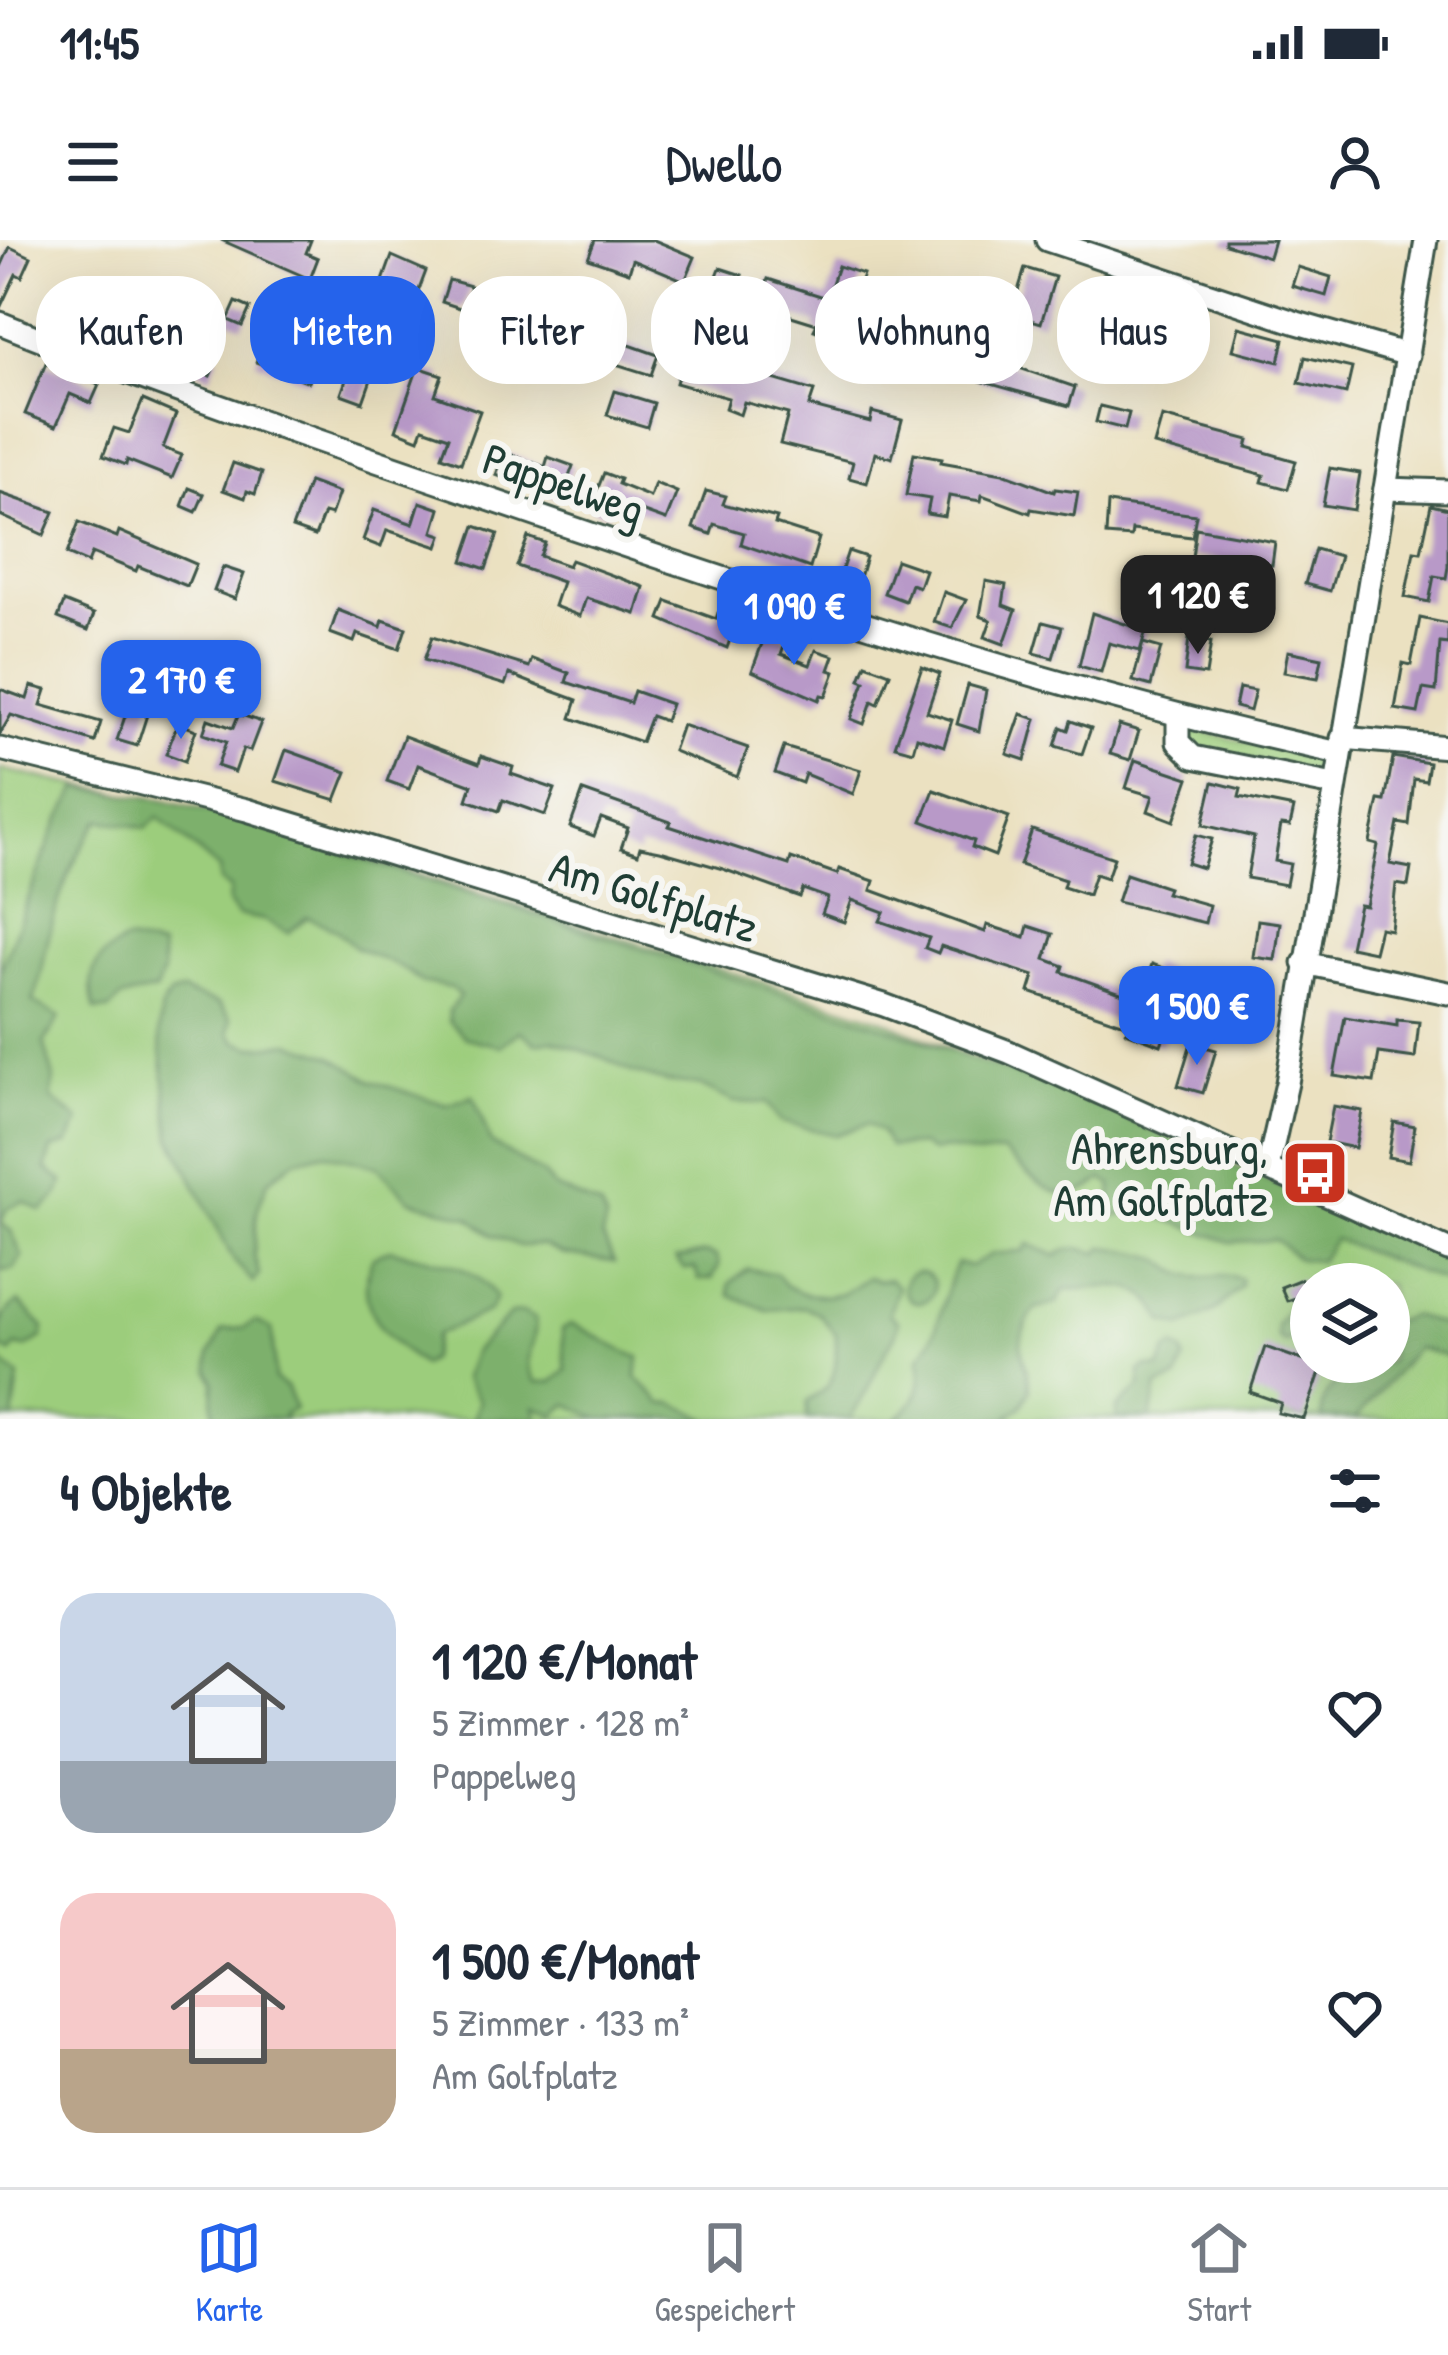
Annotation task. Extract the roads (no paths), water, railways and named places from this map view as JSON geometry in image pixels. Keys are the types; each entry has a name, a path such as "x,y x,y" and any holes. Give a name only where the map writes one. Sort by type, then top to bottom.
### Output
{"street":[{"path":"1047,240 1408,355"},
{"path":"1268,1167 1287,1083 1426,240"},
{"name":"Pappelweg","path":"0,323 315,440 785,600 1031,677 1178,716 1341,746 1448,747"},
{"path":"1384,489 1448,491"},
{"path":"1178,716 1178,742 1193,757 1334,785"},
{"name":"Am Golfplatz","path":"0,749 247,810 884,1005 1009,1052 1448,1250"},
{"path":"1304,963 1448,993"}],"place":[{"name":"Ahrensburg, Am Golfplatz","path":"1315,1173"}]}
